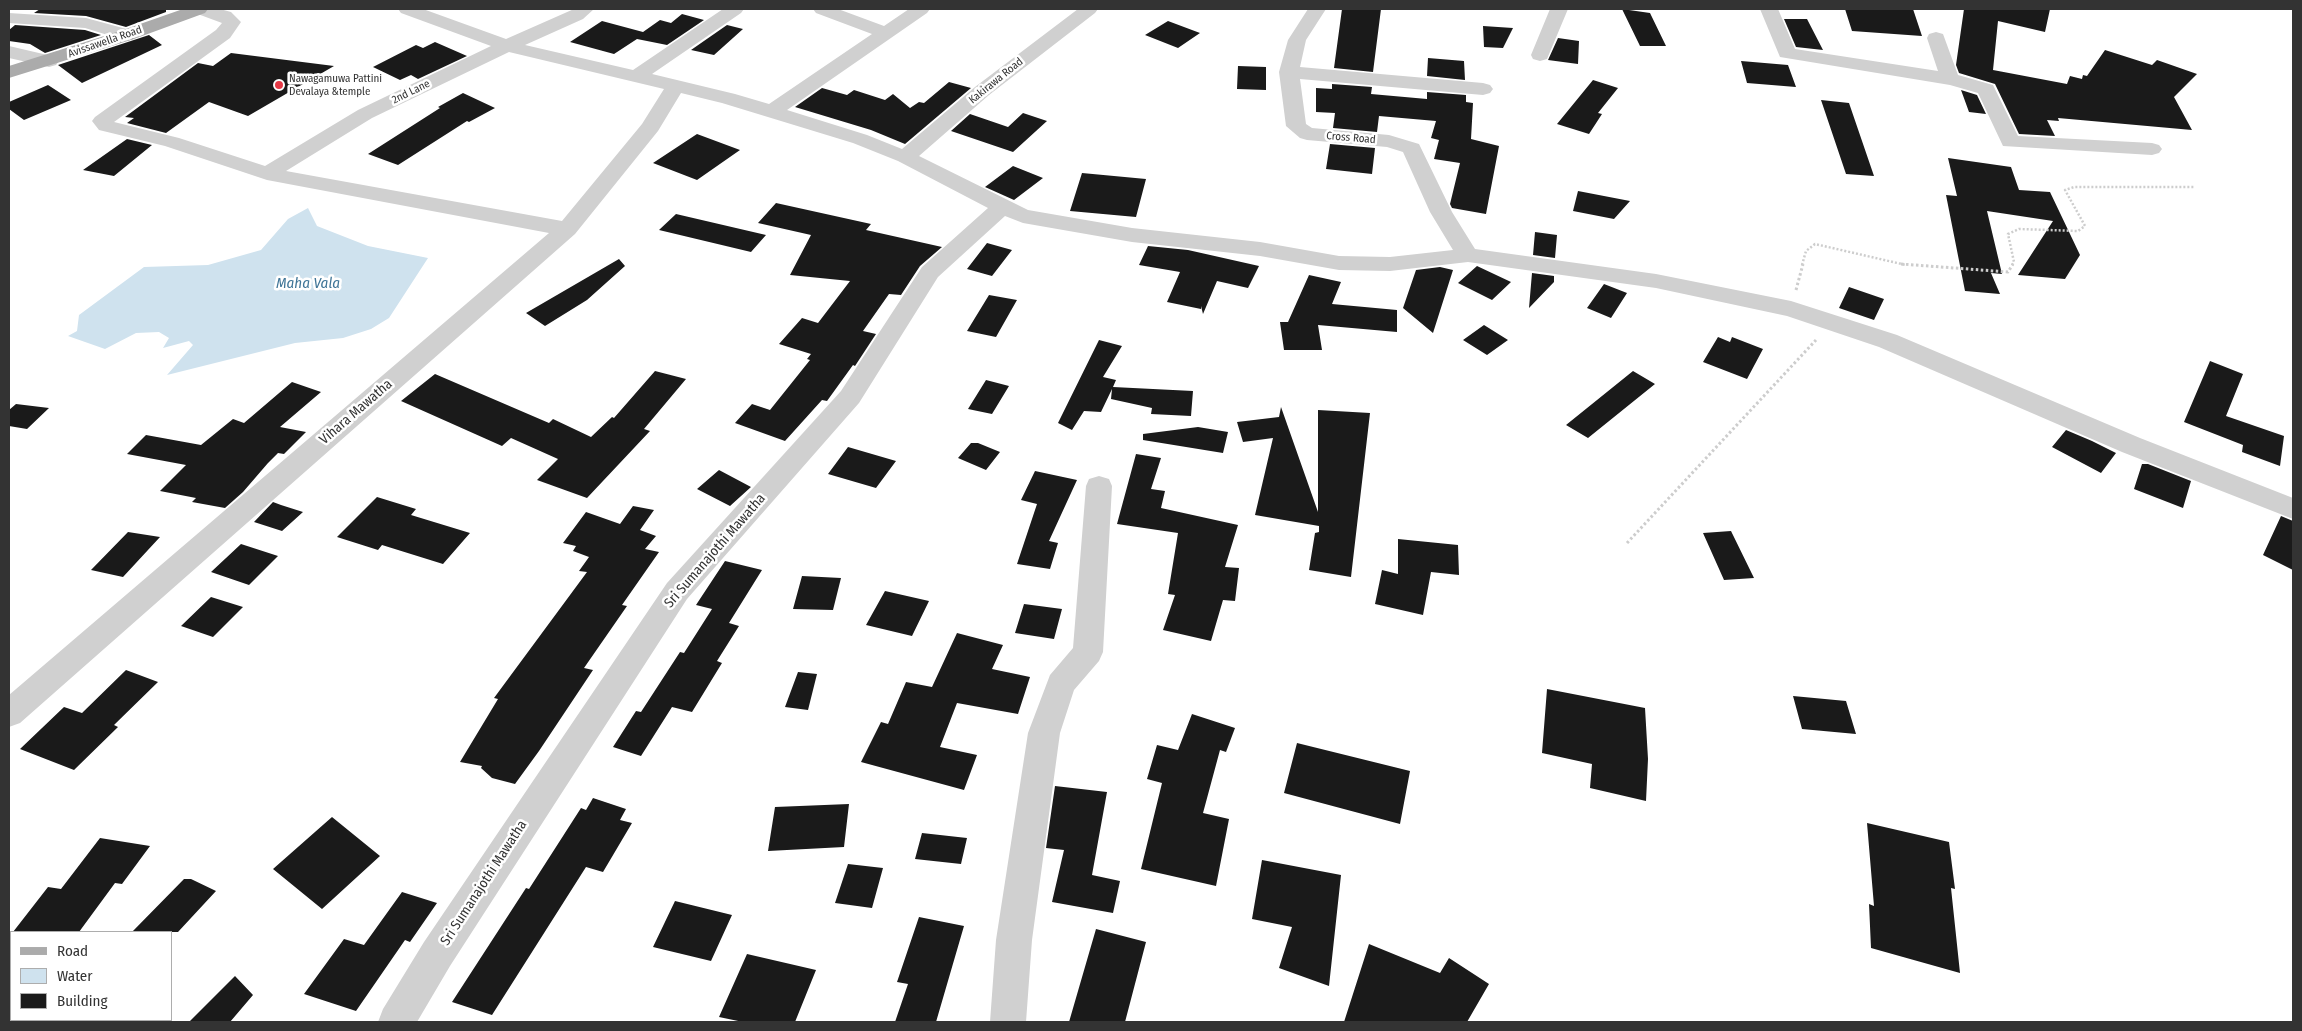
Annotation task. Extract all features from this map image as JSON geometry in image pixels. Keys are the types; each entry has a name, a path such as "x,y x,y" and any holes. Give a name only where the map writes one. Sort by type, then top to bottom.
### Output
{"main road":[{"name":"Avissawella Road","path":"9,72 49,61 200,9"}],"street":[{"path":"200,9 225,16 232,22 223,34 102,120 106,126 172,142 267,174 568,229"},
{"path":"407,9 507,46 772,111 860,139 905,157 1002,207 1024,216 1132,235 1260,249 1339,263 1390,264 1468,255 1656,281 1790,309 1888,341 2122,441 2293,509"},
{"name":"2nd Lane","path":"267,174 365,114 507,46 577,15 585,9"},
{"path":"635,77 735,9"},
{"path":"822,9 885,33"},
{"path":"772,111 921,9"},
{"name":"Kakirawa Road","path":"905,157 982,91 1089,9"},
{"name":"Cross Road","path":"1317,9 1297,40 1289,72 1296,126 1307,134 1389,141 1412,148 1440,212 1468,255"},
{"path":"1540,55 1559,9"},
{"path":"1769,9 1787,52 1973,84 1986,89 2010,142 2152,149"},
{"path":"9,18 86,23 127,35"},
{"path":"1936,38 1950,80"},
{"path":"9,52 49,61"},
{"path":"1289,72 1483,89"},
{"name":"Vihara Mawatha","path":"9,714 568,229 651,127 675,86"},
{"name":"Sri Sumanajothi Mawatha","path":"396,1022 437,954 677,591 850,397 930,272 1002,207"},
{"path":"1008,1022 1014,940 1044,733 1061,684 1088,652 1099,486"}],"path":[{"path":"1790,309 1806,251 1815,244 1906,265 2008,272 2014,262 2008,234 2019,230 2078,230 2085,226 2065,190 2074,187 2194,188"},
{"path":"1627,543 1832,323"}],"water":[{"name":"Maha Vala","path":"308,208 317,226 368,246 428,258 389,318 371,329 343,338 295,343 167,375 193,345 189,341 163,348 169,338 159,332 136,333 105,349 68,336 77,331 79,315 144,267 208,265 261,250 288,219"}],"building":[{"path":"40,9 166,9 166,12 126,27 86,16 34,13"},
{"path":"1342,9 1381,9 1373,72 1334,68"},
{"path":"1622,9 1650,13 1666,46 1640,46"},
{"path":"1845,9 1913,9 1922,36 1852,31"},
{"path":"1964,9 2050,9 2045,32 1998,21 1993,70 2067,84 2070,76 2082,79 2083,75 2087,76 2105,50 2152,65 2157,60 2197,74 2174,97 2192,130 2058,118 2059,121 2047,120 2055,136 2019,134 1995,84 1959,73 1956,65"},
{"path":"682,14 704,20 667,45 637,39 614,54 570,42 602,21 643,32 660,20 671,23"},
{"path":"1784,19 1807,19 1823,50 1796,47"},
{"path":"1168,21 1200,33 1178,48 1145,35"},
{"path":"15,25 85,30 101,35 45,53 30,44 9,41 9,30"},
{"path":"727,25 743,29 714,55 691,50"},
{"path":"1483,26 1513,28 1503,48 1484,47"},
{"path":"149,35 162,45 82,83 58,65"},
{"path":"1558,38 1579,41 1578,64 1548,60"},
{"path":"435,42 467,56 418,79 411,75 400,80 373,67 416,45 423,48"},
{"path":"231,53 334,66 248,116 209,102 166,133 127,123 134,118 125,117 198,63 213,66"},
{"path":"1428,58 1464,61 1465,80 1427,76"},
{"path":"1741,61 1788,65 1796,87 1747,83"},
{"path":"1238,66 1266,67 1266,90 1237,89"},
{"path":"1593,80 1618,88 1598,113 1602,114 1589,134 1557,124"},
{"path":"949,82 971,88 905,144 871,130 795,107 822,88 847,95 854,90 885,100 893,94 910,108 919,102 924,103"},
{"path":"1332,84 1372,87 1371,94 1427,99 1427,92 1466,95 1466,102 1473,103 1471,139 1499,146 1486,214 1452,208 1450,204 1460,163 1434,159 1439,140 1431,138 1436,121 1379,116 1377,132 1333,128 1335,113 1316,112 1316,88 1332,89"},
{"path":"48,85 71,100 24,120 9,109 9,102"},
{"path":"1961,90 1977,95 1986,114 1969,112"},
{"path":"463,93 495,108 469,122 467,121 398,165 368,154 440,108 438,107"},
{"path":"1821,100 1849,103 1874,176 1846,174"},
{"path":"1023,113 1047,121 1013,152 951,131 970,114 1008,127"},
{"path":"697,134 740,150 697,180 653,163"},
{"path":"127,139 152,145 114,176 83,170"},
{"path":"1330,144 1375,148 1372,174 1326,169"},
{"path":"1948,158 2011,167 2019,190 2050,192 2080,255 2065,279 2018,275 2053,221 1987,211 2002,274 1991,273 2000,294 1965,291 1946,195 1957,196"},
{"path":"1013,166 1043,178 1014,200 985,187"},
{"path":"1082,173 1146,179 1136,217 1070,211"},
{"path":"1578,191 1630,201 1614,219 1573,211"},
{"path":"776,203 871,224 866,230 942,247 920,266 901,295 889,294 863,331 876,334 855,366 853,365 827,401 822,400 785,441 735,423 752,404 770,410 810,360 807,359 811,354 779,344 802,318 818,323 850,281 790,275 811,235 758,223"},
{"path":"676,214 766,235 751,252 659,230"},
{"path":"1535,232 1557,235 1555,258 1533,255"},
{"path":"987,243 1012,250 992,276 967,269"},
{"path":"1148,246 1188,250 1259,266 1248,288 1217,281 1203,314 1201,306 1201,309 1167,302 1180,272 1139,265"},
{"path":"619,259 625,266 587,300 545,326 526,313"},
{"path":"1477,266 1511,282 1492,300 1458,283"},
{"path":"1440,267 1453,270 1433,333 1403,308 1416,270"},
{"path":"1532,273 1554,276 1554,282 1529,308"},
{"path":"1309,275 1341,282 1332,304 1397,310 1397,332 1318,325 1322,350 1284,350 1280,322 1288,322"},
{"path":"1604,284 1627,293 1611,318 1587,308"},
{"path":"1849,287 1884,299 1874,320 1839,308"},
{"path":"989,295 1017,300 996,337 967,331"},
{"path":"1484,325 1508,340 1487,355 1463,340"},
{"path":"1718,337 1730,342 1732,337 1763,349 1747,379 1703,362"},
{"path":"1099,340 1122,346 1103,377 1116,380 1113,387 1193,391 1191,416 1151,414 1152,408 1111,399 1112,389 1101,412 1084,411 1072,430 1058,423"},
{"path":"2210,361 2243,374 2226,416 2284,436 2280,466 2242,452 2243,445 2184,422"},
{"path":"655,371 686,379 644,429 650,431 587,498 537,480 558,459 511,438 502,446 401,401 435,374 549,423 553,419 591,437 612,417 614,418"},
{"path":"1633,371 1655,384 1588,438 1566,425"},
{"path":"986,380 1009,386 992,414 968,409"},
{"path":"292,382 321,392 280,427 306,432 284,454 278,453 243,492 225,508 192,502 196,498 160,491 186,465 127,454 146,435 201,445 233,419 244,423"},
{"path":"16,404 49,408 27,429 9,426 9,410"},
{"path":"1281,407 1318,512 1318,410 1370,413 1351,577 1309,570 1315,533 1319,532 1319,526 1255,515 1273,438 1243,442 1237,422 1279,417"},
{"path":"1198,427 1228,432 1223,453 1143,440 1143,434"},
{"path":"2066,430 2116,453 2101,473 2052,447"},
{"path":"971,443 978,443 1000,452 986,470 958,458"},
{"path":"848,447 896,461 876,488 828,474"},
{"path":"1136,454 1161,458 1151,489 1165,491 1161,508 1238,525 1225,567 1239,568 1235,601 1223,600 1211,641 1163,630 1175,595 1168,594 1178,533 1117,524"},
{"path":"2142,464 2148,464 2191,481 2183,508 2134,489"},
{"path":"719,470 751,487 730,506 697,489"},
{"path":"1035,471 1077,480 1049,541 1058,543 1050,569 1017,564 1037,504 1021,500"},
{"path":"377,497 416,509 411,515 470,533 443,564 382,545 378,550 337,537"},
{"path":"273,502 303,512 282,531 254,522"},
{"path":"633,506 654,510 640,530 656,536 645,549 659,552 622,605 627,606 584,668 593,670 539,751 515,784 492,778 481,768 482,766 460,762 498,699 494,698 587,572 579,571 589,557 573,551 576,546 563,543 586,512 620,524"},
{"path":"2281,516 2293,521 2293,570 2263,555"},
{"path":"1731,531 1754,578 1724,580 1703,533"},
{"path":"128,532 160,537 123,577 91,570"},
{"path":"1398,539 1458,545 1459,575 1431,572 1423,615 1375,604 1382,570 1398,574"},
{"path":"241,544 278,556 249,585 211,572"},
{"path":"725,561 762,570 729,623 739,626 717,661 722,663 692,712 672,707 641,756 613,747 636,711 641,712 680,652 684,653 712,609 696,605"},
{"path":"802,576 841,578 833,610 793,609"},
{"path":"885,591 929,601 912,636 866,625"},
{"path":"211,597 243,607 213,637 181,626"},
{"path":"1024,604 1062,609 1054,639 1015,633"},
{"path":"957,633 1003,645 992,669 1030,677 1018,714 957,703 940,747 977,755 964,790 861,762 881,722 888,724 906,682 932,687"},
{"path":"126,670 158,682 114,725 118,727 74,770 20,749 64,707 82,713"},
{"path":"798,672 817,674 808,710 785,707"},
{"path":"1547,689 1645,708 1648,759 1646,801 1590,788 1592,764 1542,753"},
{"path":"1793,696 1846,701 1856,734 1802,729"},
{"path":"1192,714 1235,728 1226,752 1220,750 1203,813 1229,819 1216,886 1141,869 1162,783 1147,779 1157,745 1178,750"},
{"path":"1297,743 1410,771 1400,824 1284,793"},
{"path":"1055,786 1107,792 1092,875 1120,881 1113,913 1052,902 1064,850 1046,848"},
{"path":"593,798 626,809 620,820 632,823 603,872 586,867 492,1015 452,1002 526,888 529,889 581,808 586,810"},
{"path":"849,804 844,847 768,851 775,807"},
{"path":"332,817 380,856 322,909 273,869"},
{"path":"1867,823 1949,842 1955,889 1951,888 1960,973 1871,948 1869,904 1874,906"},
{"path":"922,833 967,838 961,864 915,859"},
{"path":"100,838 150,846 122,884 115,883 80,931 14,931 48,887 61,889"},
{"path":"1262,860 1341,875 1329,986 1279,968 1292,927 1252,919"},
{"path":"848,864 883,868 872,908 835,903"},
{"path":"184,879 191,879 216,891 178,932 133,931"},
{"path":"402,892 437,903 410,942 405,940 356,1011 304,994 344,939 364,945"},
{"path":"675,901 732,915 711,961 653,947"},
{"path":"919,917 964,926 936,1022 895,1022 908,984 897,982"},
{"path":"1096,929 1146,942 1125,1022 1069,1022"},
{"path":"1369,944 1440,973 1449,958 1489,984 1467,1022 1344,1022"},
{"path":"747,954 816,970 795,1022 743,1022 719,1017"},
{"path":"235,976 253,995 230,1022 189,1022"}],"place":[{"name":"Nawagamuwa Pattini Devalaya &temple","path":"279,85"}]}
